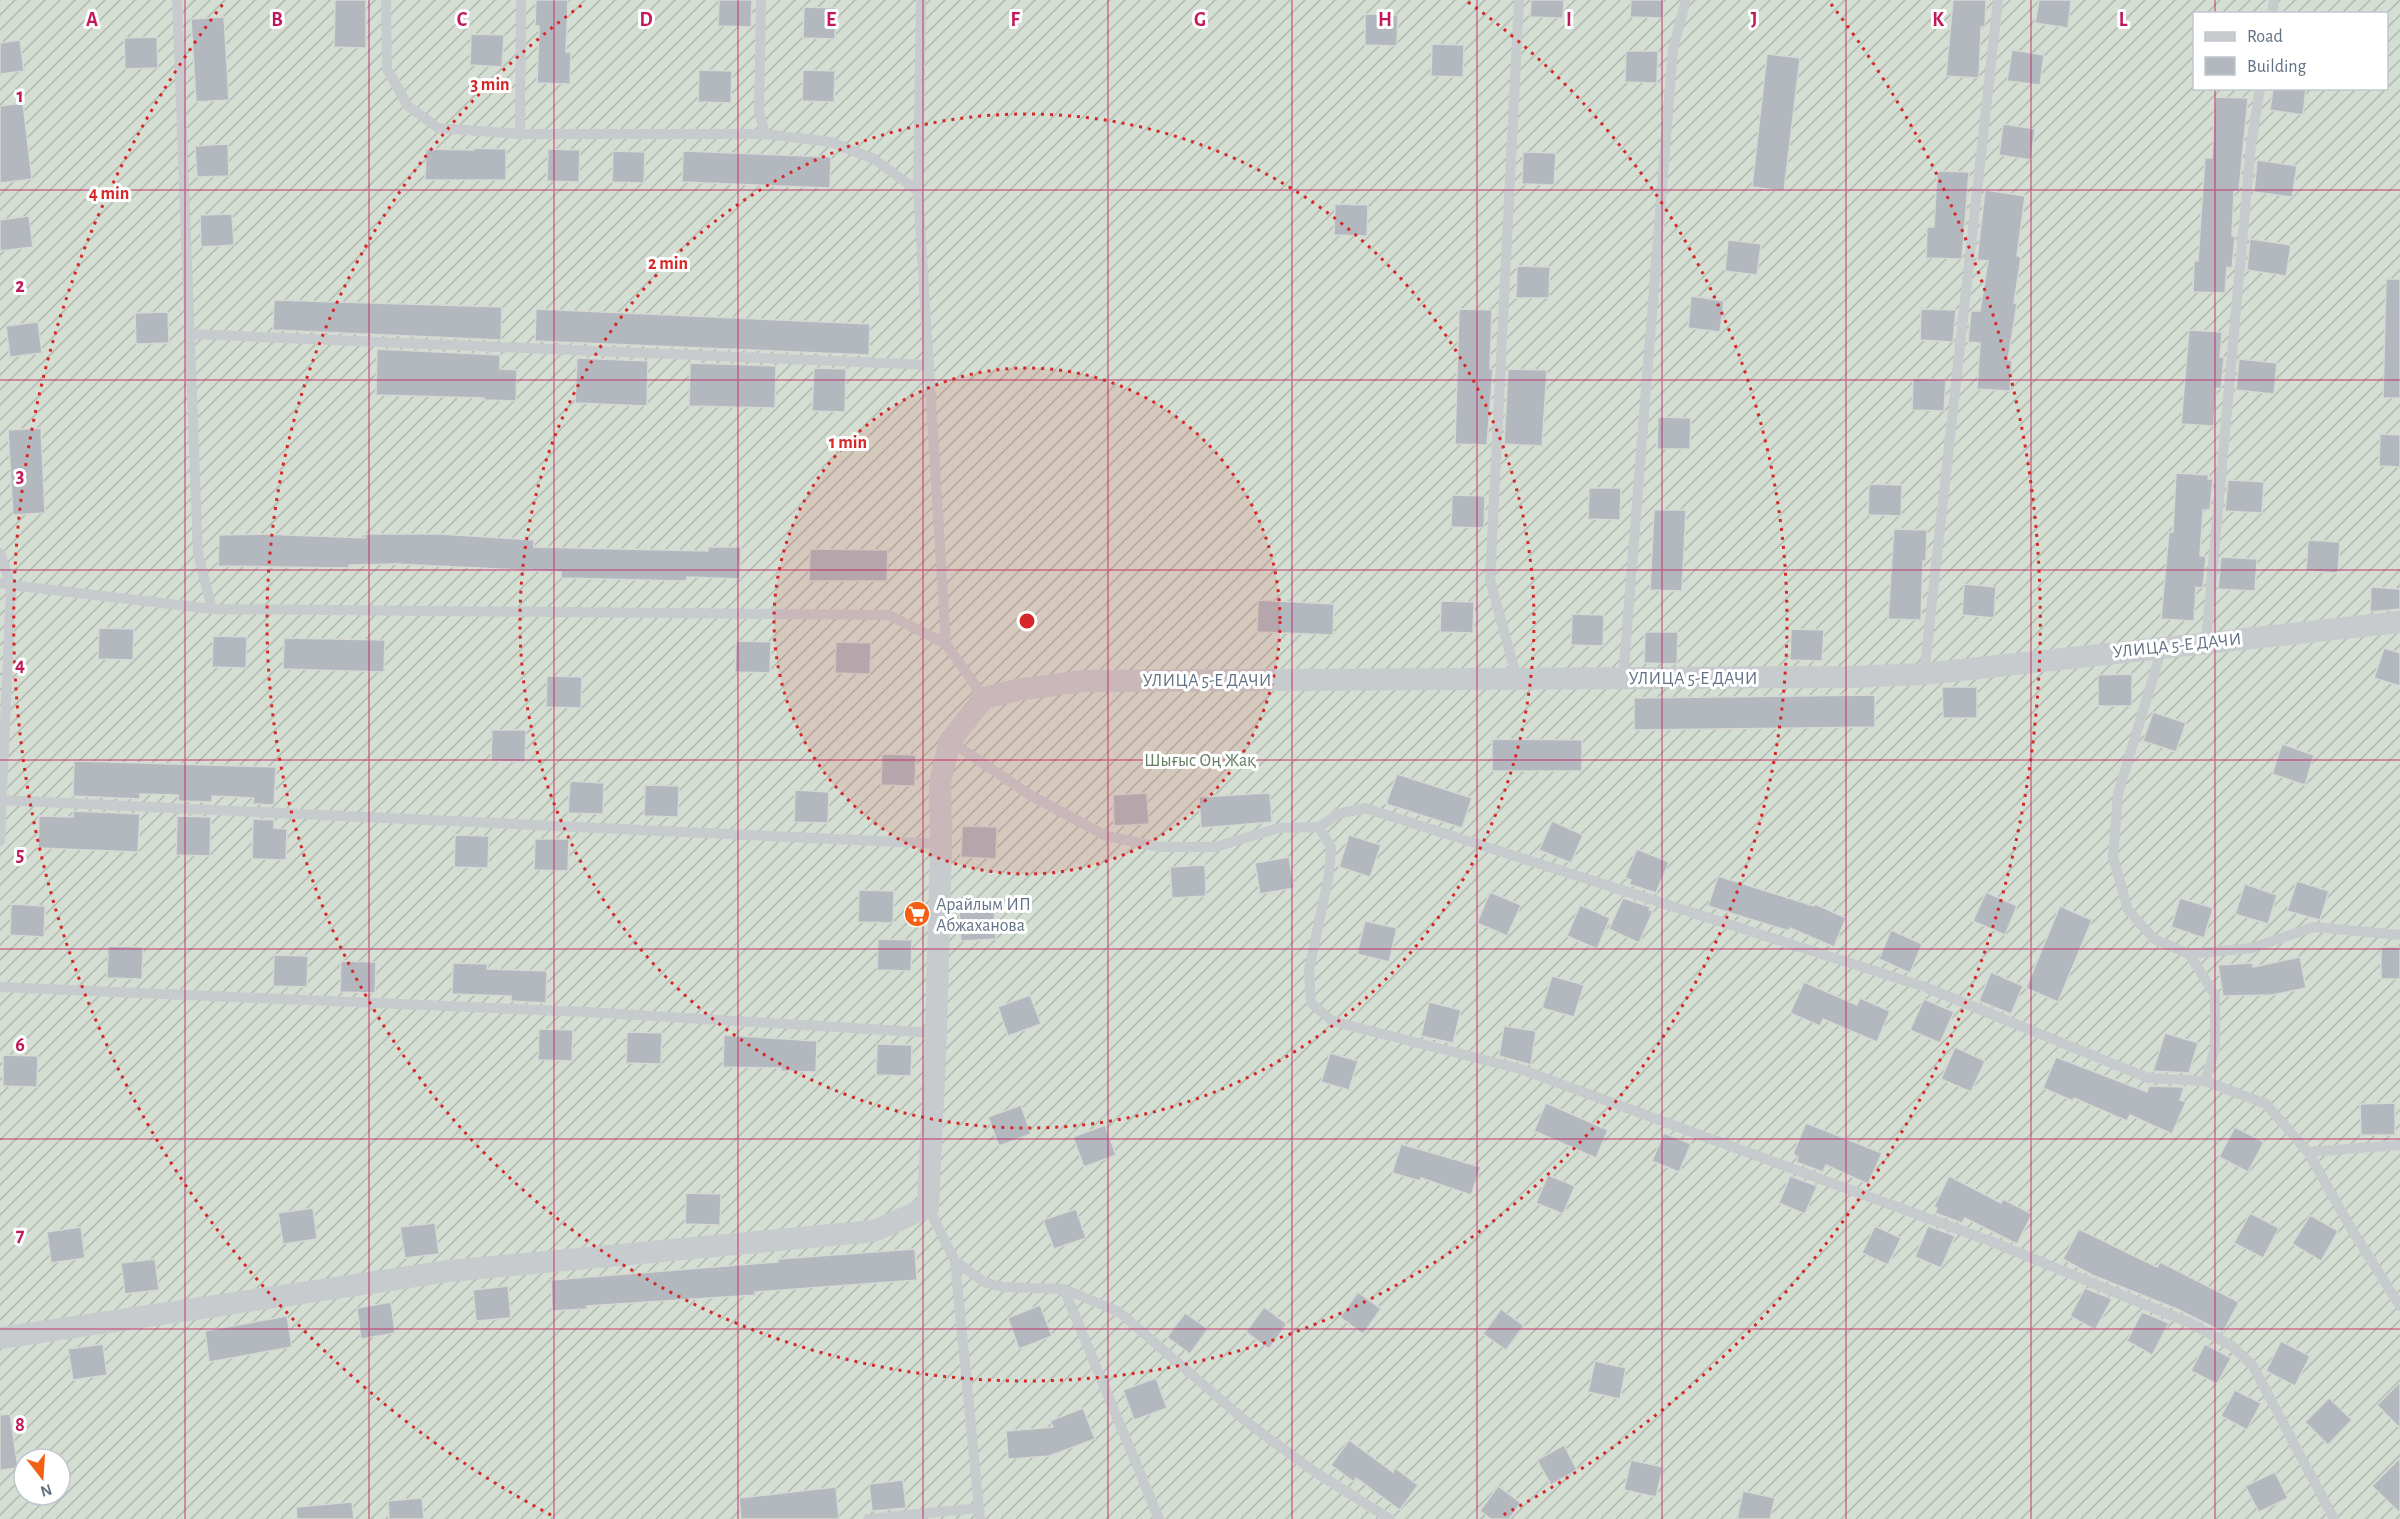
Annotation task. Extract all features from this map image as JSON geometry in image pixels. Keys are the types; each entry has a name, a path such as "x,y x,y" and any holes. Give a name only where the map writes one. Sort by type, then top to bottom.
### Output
{"street":[{"name":"УЛИЦА 5-Е ДАЧИ","path":"984,698 1017,690 1083,681 1623,679 1924,674 2163,646 2400,622"},
{"path":"0,1338 449,1272 874,1231 928,1207 936,1033 941,844 940,782 950,741 984,698"}],"lane":[{"path":"177,0 198,554 212,609"},
{"path":"386,0 387,69 408,106 438,128 520,134 765,134 831,142 874,159 918,191"},
{"path":"520,134 521,0"},
{"path":"761,0 759,112 765,134"},
{"path":"921,0 918,191 946,644"},
{"path":"1518,679 1490,580 1519,0"},
{"path":"1623,679 1673,49 1686,0"},
{"path":"1924,674 1998,0"},
{"path":"2205,642 2250,157 2260,90"},
{"path":"189,334 930,365"},
{"path":"0,553 6,584 0,841"},
{"path":"6,584 212,609 889,615 946,644 984,698"},
{"path":"2163,646 2118,794 2113,857 2128,910 2154,939 2189,954 2252,948 2314,927 2400,935"},
{"path":"950,741 1030,795 1106,836 1160,846 1215,847 1279,828 1319,826 1338,814 1365,808 1925,987 2148,1078 2205,1081 2266,1104 2308,1152 2352,1230 2400,1306"},
{"path":"1,800 941,844"},
{"path":"1319,826 1331,847 1329,874 1309,970 1311,1003 1332,1020 1520,1069 1990,1241 2190,1323 2232,1346 2253,1366 2334,1519"},
{"path":"2189,954 2215,995 2215,1049 2205,1081"},
{"path":"0,987 575,1012 936,1033"},
{"path":"2308,1152 2400,1145"},
{"path":"868,1519 979,1513 955,1262 928,1207"},
{"path":"955,1262 984,1282 1002,1287 1064,1289 1119,1312 1248,1423 1315,1472 1390,1519"},
{"path":"1064,1289 1159,1519"}],"green space":[{"name":"Шығыс Оң Жақ","path":"0,0 2400,0 2400,1519 0,1519"}],"building":[{"path":"335,0 366,0 366,48 334,47"},
{"path":"536,0 568,0 566,52 571,52 570,84 537,83 539,26 535,26"},
{"path":"719,0 752,0 751,27 718,26"},
{"path":"1531,0 1564,0 1563,18 1530,17"},
{"path":"1631,0 1663,0 1663,18 1630,17"},
{"path":"1953,0 1986,0 1985,27 1981,27 1979,78 1946,76"},
{"path":"2039,0 2071,0 2068,28 2035,23"},
{"path":"804,7 836,8 835,39 803,38"},
{"path":"1365,14 1398,15 1397,46 1365,45"},
{"path":"224,17 229,100 196,102 191,19"},
{"path":"471,34 504,35 502,67 470,65"},
{"path":"157,37 158,68 125,69 124,38"},
{"path":"20,40 24,71 0,74 0,43"},
{"path":"1432,44 1464,45 1463,77 1431,76"},
{"path":"2012,50 2044,55 2040,85 2007,81"},
{"path":"1626,51 1658,51 1657,83 1625,82"},
{"path":"1767,54 1800,58 1784,191 1752,187"},
{"path":"699,70 732,71 731,103 698,102"},
{"path":"803,70 835,71 834,102 802,101"},
{"path":"2273,90 2306,90 2303,115 2270,110"},
{"path":"2215,97 2248,98 2239,190 2234,191 2232,236 2235,237 2232,268 2227,267 2225,293 2193,292 2194,261 2198,261 2205,158 2212,158"},
{"path":"23,103 32,179 0,183 0,106"},
{"path":"2003,124 2035,129 2031,160 1999,155"},
{"path":"228,144 229,176 197,177 195,146"},
{"path":"474,148 506,149 506,180 425,180 426,149 474,150"},
{"path":"548,149 580,150 579,182 547,181"},
{"path":"613,151 645,152 644,183 612,182"},
{"path":"683,151 831,157 830,188 682,182"},
{"path":"1523,152 1556,153 1554,185 1522,184"},
{"path":"2257,160 2297,166 2292,197 2254,192"},
{"path":"1937,171 1969,172 1962,259 1926,258 1927,227 1934,227"},
{"path":"1985,190 2025,196 2017,256 2021,257 2014,303 2017,303 2008,360 2012,360 2010,391 1977,389 1980,343 1968,342 1971,311 1980,311 1988,261 1977,260"},
{"path":"1335,204 1368,205 1367,236 1334,235"},
{"path":"232,214 234,245 201,247 200,215"},
{"path":"29,216 33,247 0,251 0,220"},
{"path":"2250,239 2291,245 2286,276 2247,270"},
{"path":"1728,240 1761,244 1757,275 1725,271"},
{"path":"1517,266 1550,267 1549,298 1516,298"},
{"path":"2386,279 2400,279 2400,398 2383,398"},
{"path":"1691,296 1724,301 1720,332 1688,328"},
{"path":"274,300 502,307 501,340 273,330"},
{"path":"536,309 870,324 869,355 535,341"},
{"path":"1459,309 1492,310 1490,369 1493,369 1487,445 1455,444"},
{"path":"1921,309 1956,310 1953,342 1920,340"},
{"path":"168,312 169,343 136,344 135,313"},
{"path":"38,322 42,353 10,357 6,326"},
{"path":"2189,330 2222,332 2220,357 2224,357 2221,389 2216,388 2214,426 2181,424"},
{"path":"377,349 500,355 500,369 517,370 516,401 376,395"},
{"path":"577,358 648,361 647,406 575,403"},
{"path":"2239,359 2277,363 2274,394 2236,390"},
{"path":"690,363 776,366 775,408 689,406"},
{"path":"814,368 846,369 845,412 812,411"},
{"path":"1508,369 1547,370 1542,446 1504,444"},
{"path":"1913,378 1946,380 1944,411 1912,410"},
{"path":"1658,417 1691,418 1690,449 1657,449"},
{"path":"41,428 45,513 13,515 8,430"},
{"path":"2380,434 2400,435 2400,467 2379,466"},
{"path":"2176,473 2209,475 2208,479 2213,479 2210,510 2203,510 2200,556 2206,556 2203,588 2196,587 2194,621 2161,619 2169,532 2173,532"},
{"path":"2228,480 2264,482 2262,513 2225,511"},
{"path":"1869,484 1902,485 1901,516 1868,515"},
{"path":"1589,488 1621,488 1620,520 1588,519"},
{"path":"1452,495 1485,496 1484,528 1451,527"},
{"path":"1654,510 1686,510 1682,591 1650,590"},
{"path":"1894,529 1927,530 1926,561 1923,561 1921,620 1888,619"},
{"path":"263,534 365,538 365,534 441,534 534,540 534,547 708,551 708,547 741,547 740,579 687,577 686,581 561,578 561,572 396,564 349,565 349,568 218,566 219,535"},
{"path":"2308,540 2340,542 2338,573 2306,571"},
{"path":"810,549 888,550 887,581 809,581"},
{"path":"2221,557 2257,559 2255,591 2218,589"},
{"path":"1964,584 1996,587 1994,618 1962,615"},
{"path":"2371,587 2400,589 2400,609 2370,612"},
{"path":"1258,600 1334,604 1333,635 1257,632"},
{"path":"1441,601 1474,602 1473,633 1440,632"},
{"path":"1572,614 1604,615 1603,646 1571,645"},
{"path":"99,628 134,629 133,660 98,659"},
{"path":"1791,629 1824,630 1822,661 1790,660"},
{"path":"1645,632 1678,632 1677,664 1644,663"},
{"path":"213,636 247,637 246,668 212,667"},
{"path":"284,638 385,640 384,672 283,669"},
{"path":"736,641 771,642 770,673 735,672"},
{"path":"836,642 871,643 870,674 835,673"},
{"path":"2384,648 2400,653 2400,686 2374,678"},
{"path":"2132,674 2132,706 2098,706 2098,675"},
{"path":"547,676 582,677 581,708 546,707"},
{"path":"1942,687 1977,687 1977,718 1943,718"},
{"path":"1875,695 1875,727 1634,730 1634,698"},
{"path":"2153,712 2186,723 2176,752 2143,741"},
{"path":"492,730 526,730 525,762 491,761"},
{"path":"1492,739 1582,740 1582,771 1492,771"},
{"path":"2282,744 2314,755 2305,785 2272,774"},
{"path":"882,754 916,755 915,786 881,785"},
{"path":"74,761 276,767 274,805 253,804 254,798 212,796 212,802 178,801 178,795 140,794 140,799 73,796"},
{"path":"1397,774 1472,798 1462,828 1386,804"},
{"path":"570,781 604,783 603,814 568,813"},
{"path":"645,785 679,786 678,817 644,816"},
{"path":"795,790 829,792 828,823 794,822"},
{"path":"1147,793 1149,824 1114,826 1113,795"},
{"path":"1270,793 1272,822 1201,828 1199,797"},
{"path":"73,811 140,814 138,852 38,848 39,816 73,817"},
{"path":"177,816 211,817 210,856 176,855"},
{"path":"253,819 274,820 274,828 287,829 286,860 252,859"},
{"path":"1552,821 1583,835 1571,863 1539,850"},
{"path":"962,826 997,827 996,859 961,857"},
{"path":"455,835 489,836 488,868 454,867"},
{"path":"1349,835 1381,845 1370,877 1339,867"},
{"path":"535,839 569,839 568,871 534,870"},
{"path":"1637,849 1669,862 1656,893 1629,884 1631,880 1625,878"},
{"path":"1289,857 1294,888 1260,894 1255,863"},
{"path":"1205,865 1206,896 1172,898 1170,867"},
{"path":"1718,876 1814,906 1815,904 1846,918 1834,947 1790,928 1789,931 1708,906"},
{"path":"2297,881 2329,891 2320,920 2287,911"},
{"path":"2245,884 2277,895 2268,924 2235,914"},
{"path":"859,890 894,891 893,923 858,922"},
{"path":"1490,892 1521,905 1507,936 1477,923"},
{"path":"1986,892 2017,906 2005,935 1973,921"},
{"path":"1623,898 1650,907 1649,910 1653,911 1639,943 1609,929"},
{"path":"2180,898 2213,908 2204,938 2171,927"},
{"path":"11,904 45,906 44,937 10,935"},
{"path":"1580,905 1610,918 1597,949 1567,936"},
{"path":"2060,906 2092,920 2058,1002 2026,988"},
{"path":"994,908 996,939 961,941 959,910"},
{"path":"1365,921 1397,928 1389,962 1357,954"},
{"path":"1891,930 1922,944 1910,973 1879,959"},
{"path":"878,939 912,940 911,971 877,970"},
{"path":"108,946 143,947 142,979 107,978"},
{"path":"2381,947 2400,947 2400,979 2381,979"},
{"path":"274,955 308,956 307,987 273,986"},
{"path":"2300,957 2306,988 2272,995 2223,996 2218,965 2253,963 2253,967"},
{"path":"341,961 376,962 375,993 340,992"},
{"path":"453,963 488,964 487,969 547,971 546,1003 511,1001 511,996 452,994"},
{"path":"1991,972 2023,986 2011,1014 1979,1001"},
{"path":"1552,976 1584,985 1574,1017 1542,1008"},
{"path":"1804,982 1857,1005 1860,998 1890,1011 1877,1042 1823,1019 1820,1026 1790,1013"},
{"path":"1030,995 1041,1024 1008,1036 998,1007"},
{"path":"1924,999 1954,1012 1940,1043 1910,1030"},
{"path":"1429,1002 1461,1010 1453,1043 1421,1036"},
{"path":"1504,1026 1536,1031 1531,1065 1499,1056"},
{"path":"539,1029 573,1030 572,1061 538,1060"},
{"path":"627,1032 662,1033 661,1064 626,1063"},
{"path":"2165,1033 2198,1043 2189,1073 2153,1071"},
{"path":"724,1035 817,1041 816,1072 781,1071 781,1068 723,1067"},
{"path":"877,1044 912,1045 911,1076 876,1075"},
{"path":"1955,1047 1985,1061 1971,1092 1941,1079"},
{"path":"1330,1053 1358,1061 1349,1090 1321,1082"},
{"path":"3,1055 38,1056 37,1087 3,1086"},
{"path":"2056,1057 2147,1092 2149,1086 2184,1087 2180,1100 2186,1102 2172,1134 2130,1115 2127,1121 2074,1098 2073,1101 2043,1088"},
{"path":"1546,1103 1608,1130 1596,1158 1534,1131"},
{"path":"2395,1103 2395,1135 2361,1135 2360,1104"},
{"path":"1021,1105 1031,1134 999,1146 988,1117"},
{"path":"1806,1123 1882,1153 1868,1184 1826,1165 1823,1172 1796,1162 1798,1157 1793,1154"},
{"path":"1105,1125 1116,1155 1084,1167 1073,1137"},
{"path":"2235,1127 2264,1142 2248,1172 2219,1157"},
{"path":"1664,1133 1691,1144 1679,1172 1652,1161"},
{"path":"1401,1144 1481,1167 1471,1195 1421,1178 1420,1181 1392,1173"},
{"path":"1548,1175 1575,1186 1563,1214 1536,1203"},
{"path":"1790,1176 1817,1186 1805,1214 1779,1203"},
{"path":"1949,1176 2001,1203 2003,1199 2032,1214 2017,1244 1965,1218 1962,1223 1935,1213 1937,1208 1934,1207"},
{"path":"686,1193 721,1194 720,1225 685,1224"},
{"path":"313,1208 317,1239 283,1244 278,1213"},
{"path":"1076,1209 1086,1238 1054,1249 1043,1220"},
{"path":"2250,1213 2279,1228 2263,1258 2234,1243"},
{"path":"2310,1215 2338,1231 2321,1261 2292,1244"},
{"path":"435,1223 439,1254 405,1258 400,1227"},
{"path":"1875,1226 1901,1238 1888,1265 1862,1253"},
{"path":"1928,1226 1955,1236 1941,1268 1915,1257"},
{"path":"81,1227 85,1258 51,1263 47,1232"},
{"path":"2079,1229 2157,1267 2160,1262 2239,1302 2223,1332 2177,1309 2092,1275 2063,1259"},
{"path":"915,1249 917,1280 755,1292 756,1295 587,1306 587,1309 552,1311 551,1280"},
{"path":"155,1259 159,1290 125,1294 121,1263"},
{"path":"508,1286 511,1318 476,1321 473,1290"},
{"path":"2085,1288 2112,1299 2095,1330 2070,1316"},
{"path":"1358,1292 1381,1309 1363,1334 1340,1317"},
{"path":"391,1302 395,1333 361,1339 357,1308"},
{"path":"1040,1305 1052,1336 1019,1349 1008,1318"},
{"path":"1264,1307 1287,1324 1269,1349 1246,1332"},
{"path":"1501,1309 1524,1326 1506,1350 1483,1334"},
{"path":"2142,1312 2169,1323 2152,1355 2127,1341"},
{"path":"1185,1313 1208,1329 1190,1354 1167,1337"},
{"path":"287,1316 292,1347 209,1362 205,1331"},
{"path":"2281,1341 2310,1356 2295,1386 2266,1371"},
{"path":"103,1344 107,1375 73,1380 68,1349"},
{"path":"2205,1344 2231,1358 2217,1384 2191,1371"},
{"path":"1595,1361 1626,1368 1620,1399 1588,1392"},
{"path":"1156,1378 1167,1408 1134,1420 1123,1390"},
{"path":"2400,1382 2400,1428 2377,1405"},
{"path":"2235,1390 2261,1403 2247,1430 2221,1416"},
{"path":"2329,1398 2352,1420 2328,1445 2305,1422"},
{"path":"1083,1408 1095,1439 1049,1456 1008,1459 1006,1431 1053,1427 1050,1421"},
{"path":"10,1414 15,1447 12,1447 12,1469 0,1470 0,1415"},
{"path":"1349,1440 1393,1472 1395,1468 1418,1485 1400,1510 1356,1478 1354,1482 1331,1465"},
{"path":"1564,1445 1577,1470 1551,1485 1537,1460"},
{"path":"2400,1458 2400,1513 2372,1486"},
{"path":"1631,1460 1663,1467 1656,1497 1624,1490"},
{"path":"2275,1472 2288,1498 2259,1512 2245,1486"},
{"path":"903,1480 906,1508 872,1511 869,1484"},
{"path":"1498,1486 1521,1503 1509,1519 1491,1519 1480,1511"},
{"path":"836,1487 839,1519 741,1519 739,1498"},
{"path":"1743,1491 1775,1498 1770,1519 1737,1519"},
{"path":"422,1498 424,1519 389,1519 388,1501"},
{"path":"352,1502 354,1519 297,1519 296,1507"}],"place":[{"name":"Арайлым ИП Абжаханова","path":"917,914"}]}
